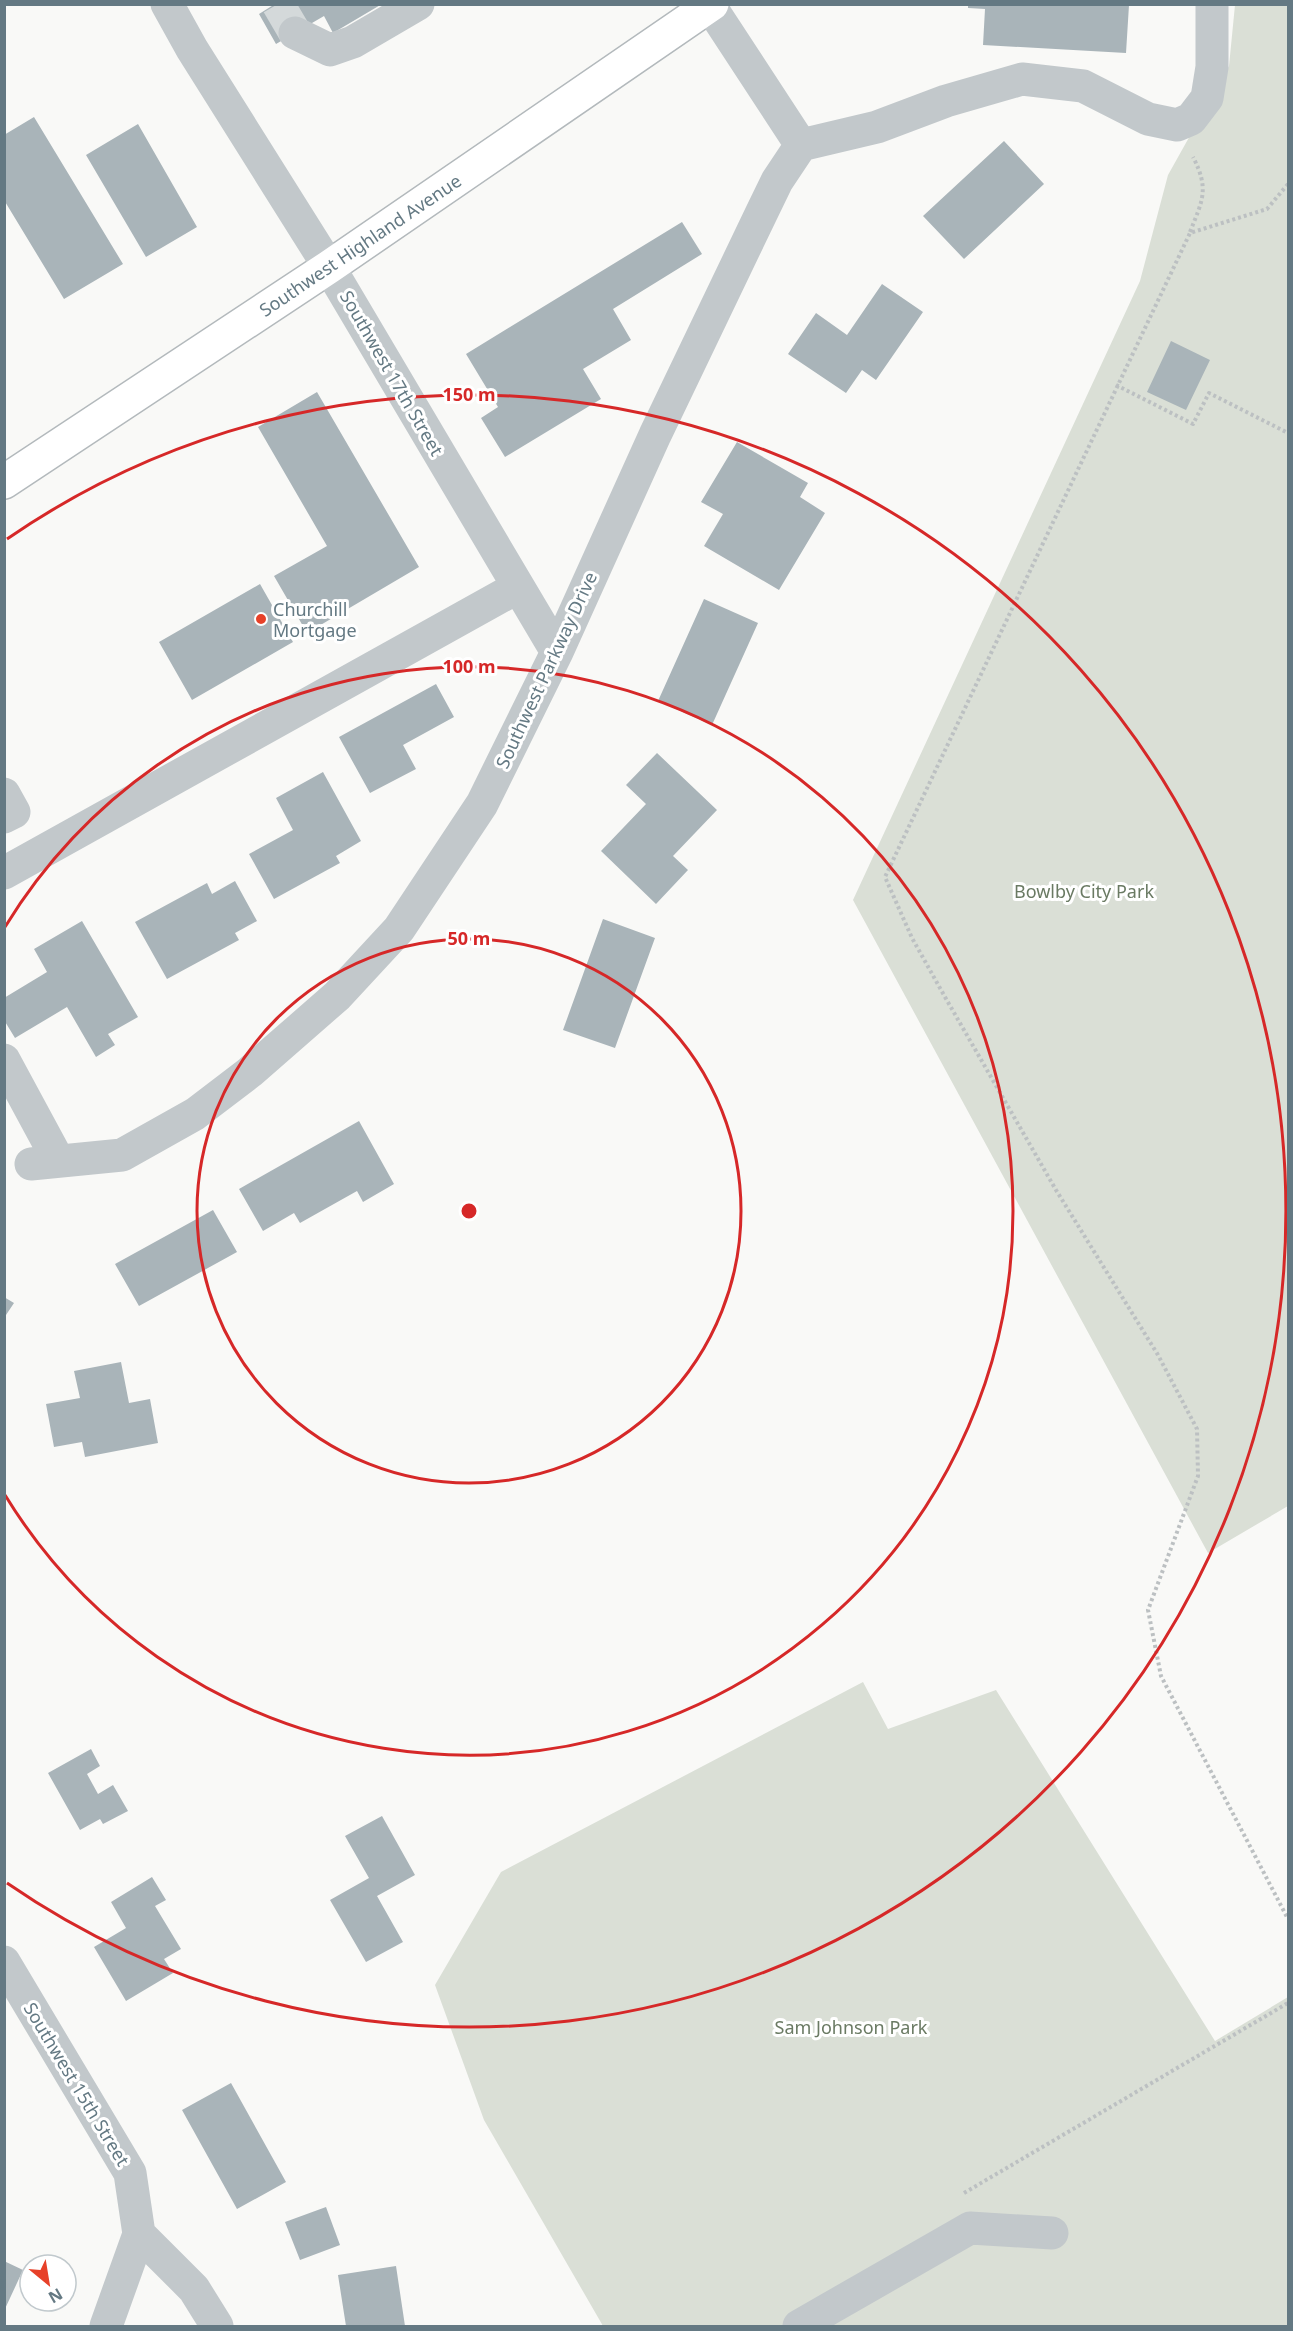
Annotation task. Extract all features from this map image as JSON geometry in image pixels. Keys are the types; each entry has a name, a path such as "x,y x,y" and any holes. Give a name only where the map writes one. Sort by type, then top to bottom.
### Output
{"highway":[{"name":"Southwest Highland Avenue","path":"4,482 329,267 711,5"}],"street":[{"name":"Southwest 17th Street","path":"167,4 192,49 329,267 557,652"},
{"path":"295,33 330,50 353,42 418,4"},
{"path":"711,5 801,145 877,128 946,102 1022,79 1083,86 1148,119 1177,125 1191,119 1207,98 1212,67 1212,4"},
{"name":"Southwest Parkway Drive","path":"4,1060 44,1162 122,1155 195,1114 250,1072 337,996 399,929 482,804 557,652 655,435 777,181 801,145"},
{"path":"4,873 518,587"},
{"path":"4,794 14,812 4,817"},
{"name":"Southwest 15th Street","path":"4,1962 130,2173 139,2234"},
{"path":"799,2326 970,2228 1052,2233"},
{"path":"106,2326 139,2234 194,2289 217,2326"}],"path":[{"path":"1177,125 1200,170 1204,196 1190,233 1116,385 885,877 912,938 945,998 1056,1190 1158,1355 1197,1429 1198,1476 1148,1610 1161,1676 1288,1919"},
{"path":"1190,233 1267,209 1288,184"},
{"path":"1116,385 1193,424 1209,393 1288,433"},
{"path":"963,2193 1288,2003"}],"green space":[{"name":"Bowlby City Park","path":"1235,5 1288,5 1288,1506 1208,1553 853,900 1140,281 1168,175 1229,66"},
{"name":"Sam Johnson Park","path":"863,1682 888,1729 996,1690 1215,2041 1288,1997 1288,2326 603,2326 484,2120 435,1985 501,1872"}],"building":[{"path":"275,4 382,4 333,33 324,16 276,44 259,14"},
{"path":"968,5 1129,5 1126,53 983,45 985,9 968,8"},
{"path":"34,117 123,264 64,299 4,200 4,135"},
{"path":"138,124 197,227 146,257 86,155"},
{"path":"1004,141 1044,184 964,259 923,216"},
{"path":"682,222 702,254 613,309 631,340 583,369 601,399 505,457 481,418 498,407 466,354"},
{"path":"882,284 923,312 876,380 862,370 846,393 788,354 816,313 847,335"},
{"path":"1171,341 1210,360 1186,410 1147,392"},
{"path":"317,392 419,567 307,633 274,576 327,546 258,427"},
{"path":"737,442 808,483 800,497 825,513 779,590 704,546 723,514 701,502"},
{"path":"260,584 293,642 192,700 159,642"},
{"path":"704,599 758,623 712,725 658,701"},
{"path":"436,684 454,717 403,745 416,769 370,793 339,737"},
{"path":"657,753 717,810 673,856 688,870 656,904 601,851 646,804 626,785"},
{"path":"323,772 361,841 336,856 340,863 274,899 249,854 293,830 276,798"},
{"path":"235,881 257,921 235,933 239,940 167,979 135,922 207,883 212,894"},
{"path":"603,919 655,938 615,1048 563,1030"},
{"path":"82,921 138,1017 108,1034 115,1045 96,1057 67,1007 15,1038 4,1020 4,998 47,972 34,949"},
{"path":"359,1121 394,1184 363,1202 357,1191 300,1223 294,1213 263,1231 239,1189"},
{"path":"213,1210 237,1252 139,1306 115,1264"},
{"path":"4,1297 14,1303 4,1318"},
{"path":"121,1362 129,1403 150,1399 158,1443 85,1457 82,1442 54,1447 46,1404 80,1398 74,1371"},
{"path":"91,1749 100,1766 87,1774 98,1794 113,1785 128,1811 103,1824 100,1819 80,1830 48,1773"},
{"path":"382,1816 415,1875 377,1896 403,1942 366,1962 330,1900 369,1878 345,1836"},
{"path":"152,1877 166,1900 155,1906 181,1949 164,1959 173,1973 126,2001 94,1947 126,1928 111,1902"},
{"path":"231,2083 286,2182 237,2209 182,2110"},
{"path":"326,2207 340,2245 300,2260 285,2222"},
{"path":"4,2261 18,2268 18,2281 4,2311"},
{"path":"396,2266 405,2326 346,2326 338,2275"}],"tunnel":[{"path":"278,4 295,33"}],"place":[{"name":"Churchill Mortgage","path":"261,619"}]}
